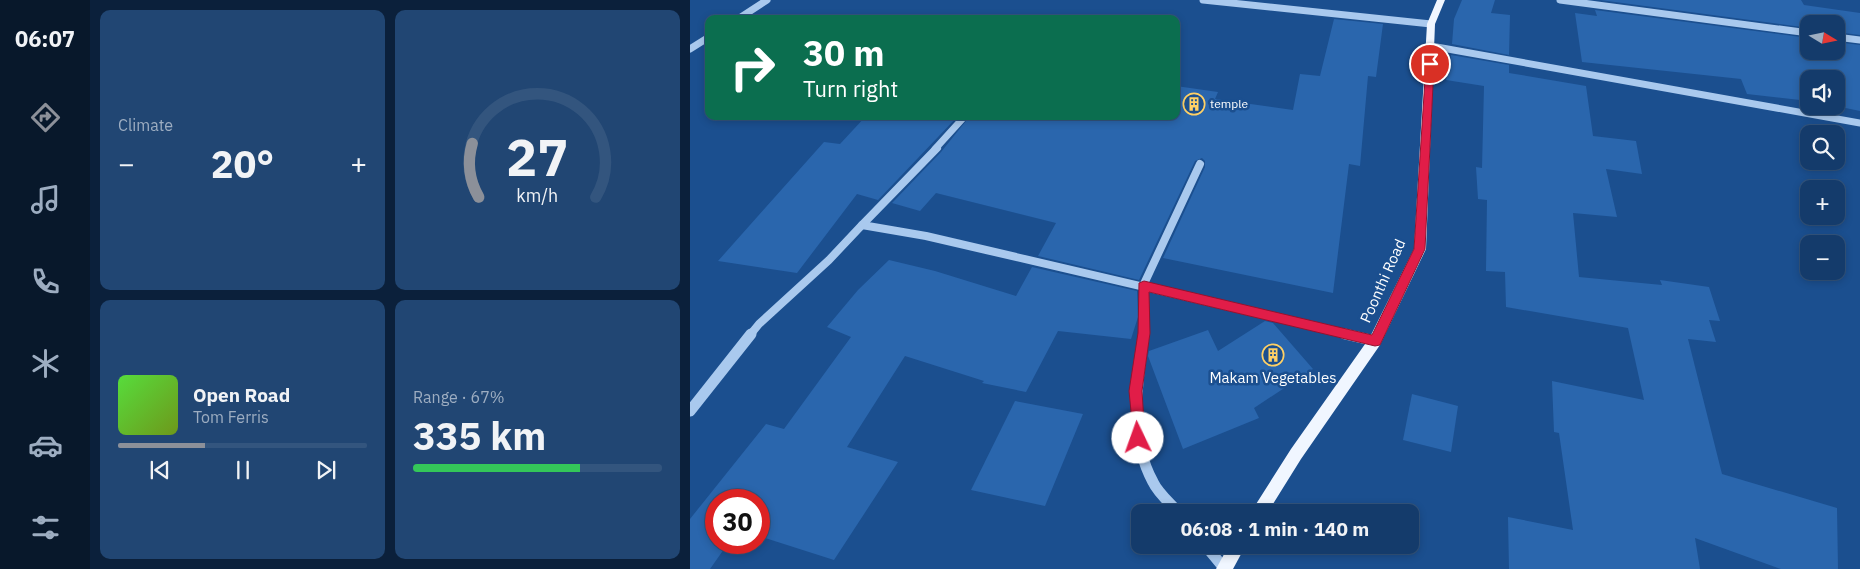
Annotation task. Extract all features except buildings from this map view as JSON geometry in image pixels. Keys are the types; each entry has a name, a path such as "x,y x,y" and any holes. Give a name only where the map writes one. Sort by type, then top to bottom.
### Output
{"main road":[{"name":"Poonthi Road","path":"1264,504 1296,454 1375,341 1420,249 1431,24 1441,0"},
{"path":"1224,568 1233,554"}],"street":[{"path":"744,15 767,0"},
{"path":"1203,0 1431,24"},
{"path":"1560,0 1800,33"},
{"path":"1845,38 1860,40"},
{"path":"690,50 705,40"},
{"path":"1431,46 1860,123"},
{"path":"690,411 759,324 829,260 910,177 960,120"},
{"path":"1171,504 1153,483 1138,438 1136,391 1144,333 1144,286 1200,164"},
{"path":"862,225 926,236 1375,341"},
{"path":"1212,554 1224,568"}],"place":[{"name":"temple","path":"1194,104"},
{"name":"Makam Vegetables","path":"1273,355"}],"route":[{"path":"1138,438 1136,391 1144,333 1144,286 1375,341 1420,249 1430,64"}]}
